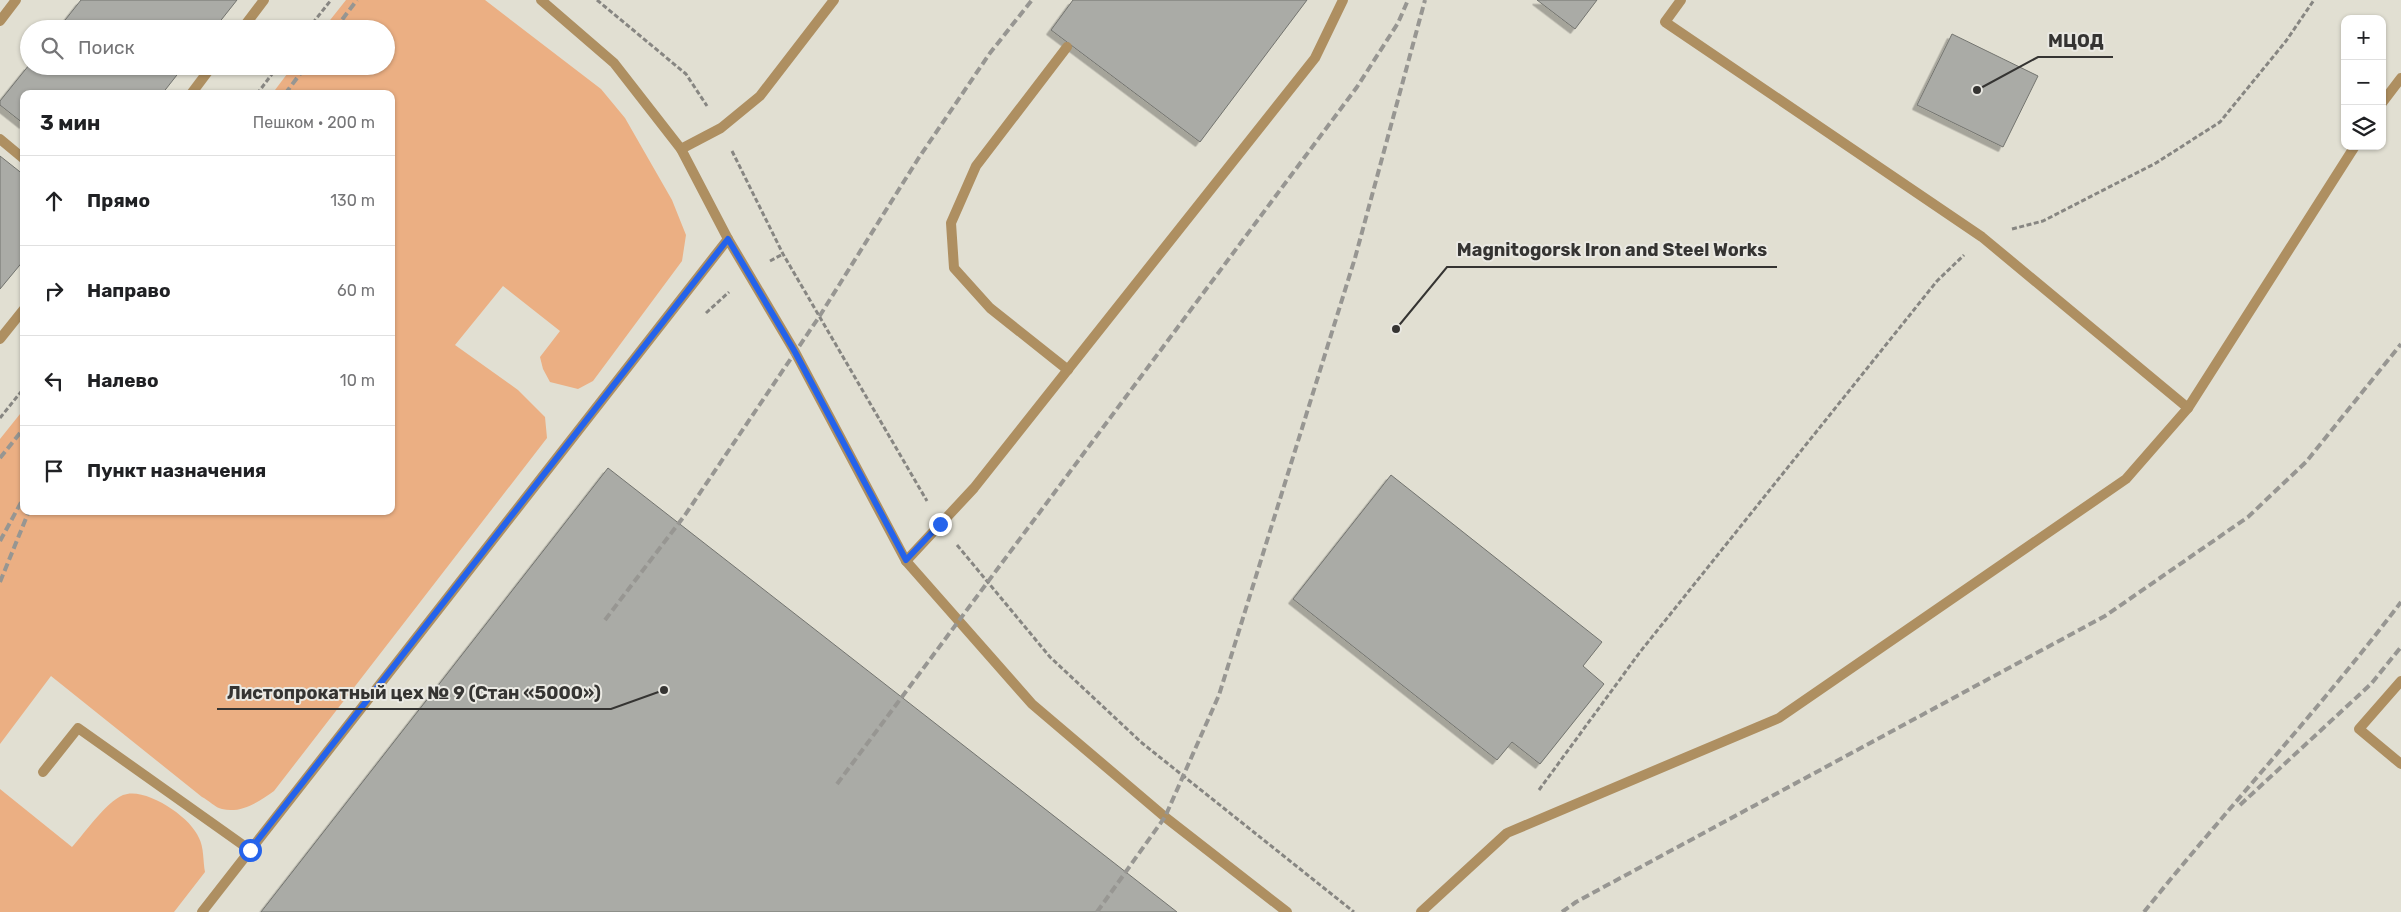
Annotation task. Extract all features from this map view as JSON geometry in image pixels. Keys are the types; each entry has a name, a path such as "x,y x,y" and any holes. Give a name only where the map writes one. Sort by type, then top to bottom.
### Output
{"lane":[{"path":"0,21 16,0"},
{"path":"249,20 264,0"},
{"path":"541,0 614,63 681,149 728,239 795,352 906,560 1032,704 1165,817 1287,912"},
{"path":"681,149 721,128 760,96 834,0"},
{"path":"906,560 974,488 1315,58 1343,0"},
{"path":"1681,0 1665,22 1982,237 2188,408"},
{"path":"1067,47 976,166 951,223 954,268 990,308 1068,370"},
{"path":"194,90 205,75"},
{"path":"2386,98 2401,78"},
{"path":"0,139 20,156"},
{"path":"1421,912 1506,834 1779,718 2126,479 2188,408 2351,150"},
{"path":"202,912 728,239"},
{"path":"0,340 20,314"},
{"path":"2401,681 2359,729 2401,764"},
{"path":"43,772 78,728 250,850"}],"path":[{"path":"315,20 331,0"},
{"path":"1536,794 1640,652 1937,281 1982,237 2043,221 2156,163 2220,122 2286,41 2314,0"},
{"path":"260,90 271,75"},
{"path":"0,418 20,393"}],"shaded area":[{"path":"0,0 2401,0 2401,912 0,912"},
{"path":"346,0 485,0 601,89 625,118 672,200 686,235 682,261 593,381 578,389 550,382 543,369 540,357 560,331 503,286 455,345 518,390 545,417 547,438 274,791 243,808 229,810 217,807 202,797 51,676 0,744 0,439 20,414 20,515 395,515 395,90 275,90 286,75 395,75 395,20 330,20"},
{"path":"0,789 72,847 102,811 116,799 132,793 155,799 177,813 194,830 202,846 205,872 174,912 0,912"}],"building":[{"path":"81,0 237,0 221,20 65,20"},
{"path":"1073,0 1307,0 1200,142 1051,30"},
{"path":"1537,0 1597,0 1575,29"},
{"path":"1952,34 2038,76 2003,147 1917,105"},
{"path":"21,75 177,75 165,90 20,90 20,121 0,105 0,101"},
{"path":"0,156 20,172 20,265 0,289"},
{"path":"608,468 1177,912 261,912"},
{"path":"1391,475 1602,642 1583,666 1604,684 1540,764 1512,742 1497,760 1293,599"}],"railway":[{"path":"342,20 357,0"},
{"path":"605,620 685,515 819,317 918,159 990,53 1032,0"},
{"path":"837,784 1357,87 1398,23 1408,0"},
{"path":"1097,912 1165,817 1219,695 1355,258 1425,0"},
{"path":"288,90 299,75"},
{"path":"1562,912 1576,902 2105,616 2248,517 2306,462 2401,344"},
{"path":"0,458 20,433"},
{"path":"0,541 20,504"},
{"path":"0,582 27,515"},
{"path":"2144,912 2338,681 2401,602"},
{"path":"2240,805 2371,684 2401,647"}],"place":[{"name":"МЦОД","path":"1977,90"},
{"name":"Magnitogorsk Iron and Steel Works","path":"1396,329"},
{"name":"Листопрокатный цех № 9 (Стан «5000»)","path":"664,690"}],"route":[{"path":"250,850 728,239 795,352 906,560 940,524"}]}
